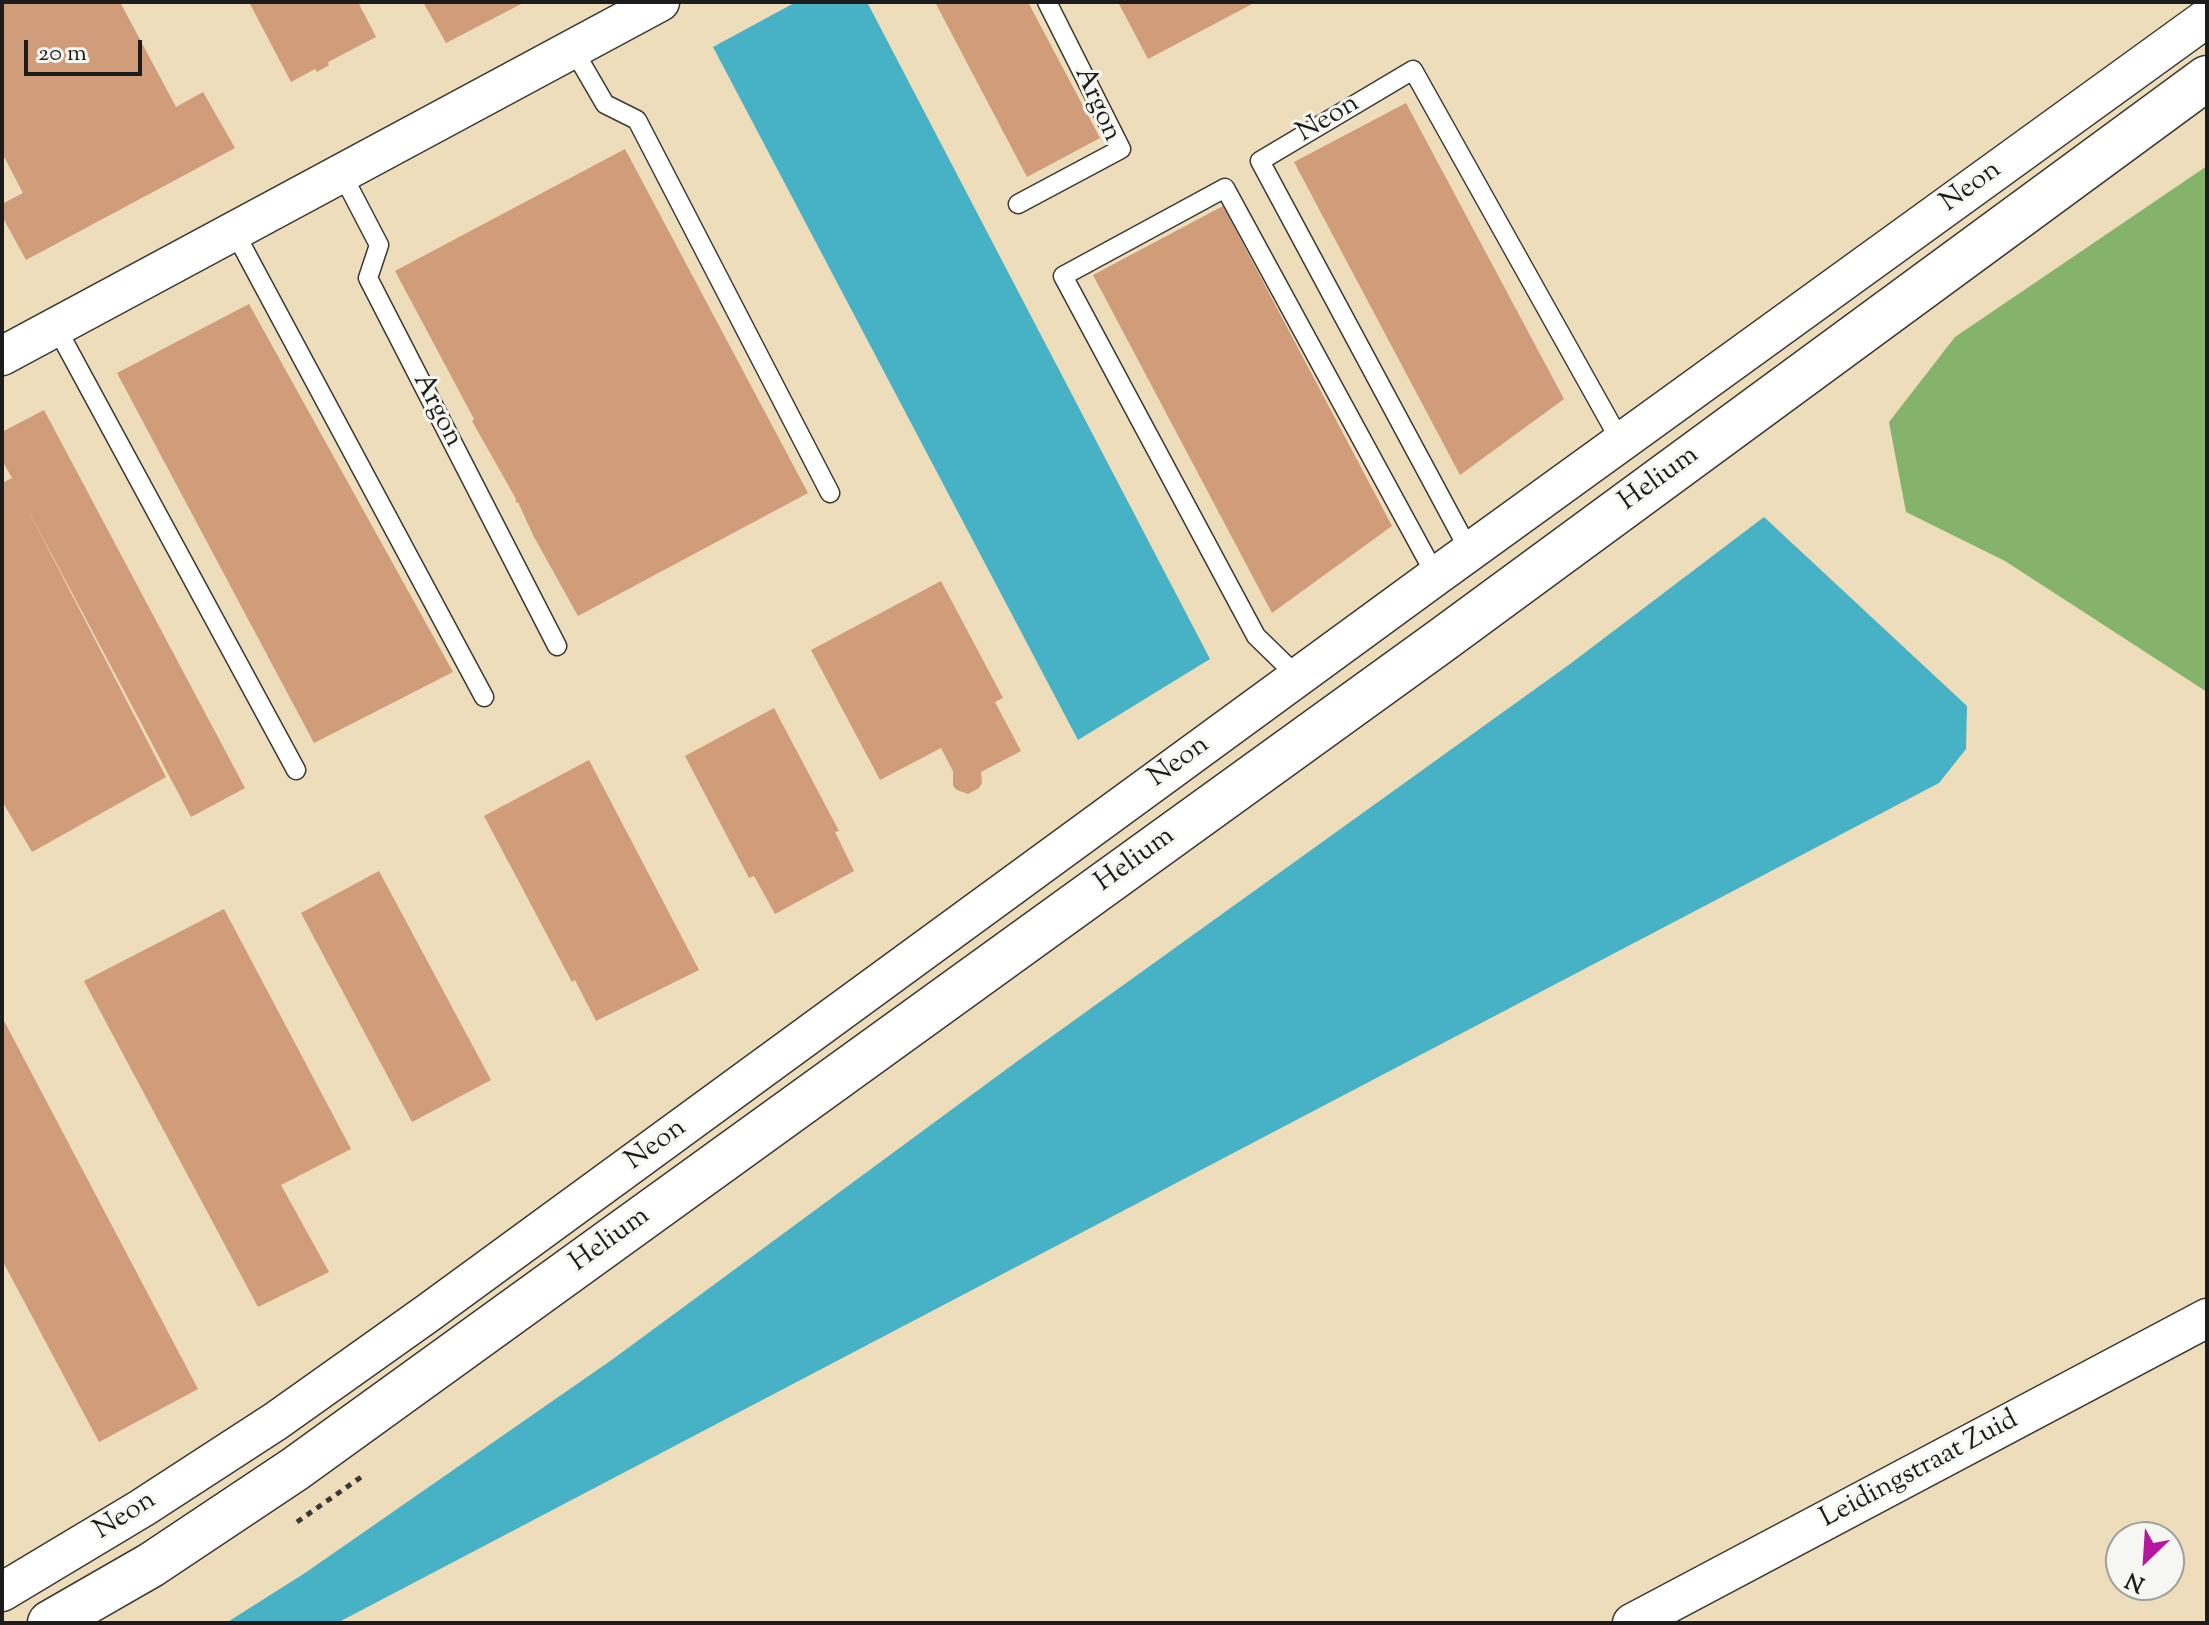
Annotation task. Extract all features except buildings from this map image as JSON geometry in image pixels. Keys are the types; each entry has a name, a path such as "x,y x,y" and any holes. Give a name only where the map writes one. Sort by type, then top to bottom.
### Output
{"street":[{"path":"2,356 660,2"},
{"name":"Neon","path":"2,1592 142,1508 276,1421 2207,18"},
{"name":"Helium","path":"50,1623 151,1565 308,1460 1412,661 2207,78"},
{"name":"Leidingstraat Zuid","path":"1632,1623 2207,1318"}],"lane":[{"name":"Argon","path":"1018,204 1121,149 1047,2"},
{"path":"573,49 605,104 637,120 830,493"},
{"name":"Neon","path":"1470,552 1260,161 1413,70 1621,442"},
{"name":"Argon","path":"342,174 379,245 368,278 557,646"},
{"path":"1298,677 1256,636 1063,276 1225,188 1436,576"},
{"path":"234,231 484,697"},
{"path":"56,327 296,770"}],"green space":[{"path":"2207,166 2207,692 2005,561 1906,512 1889,422 1955,337"}],"water":[{"path":"796,2 867,2 1210,659 1078,740 713,47"},
{"path":"1764,517 1967,706 1966,749 1939,783 337,1623 226,1623 305,1573 613,1359 1019,1060 1570,664"}]}
